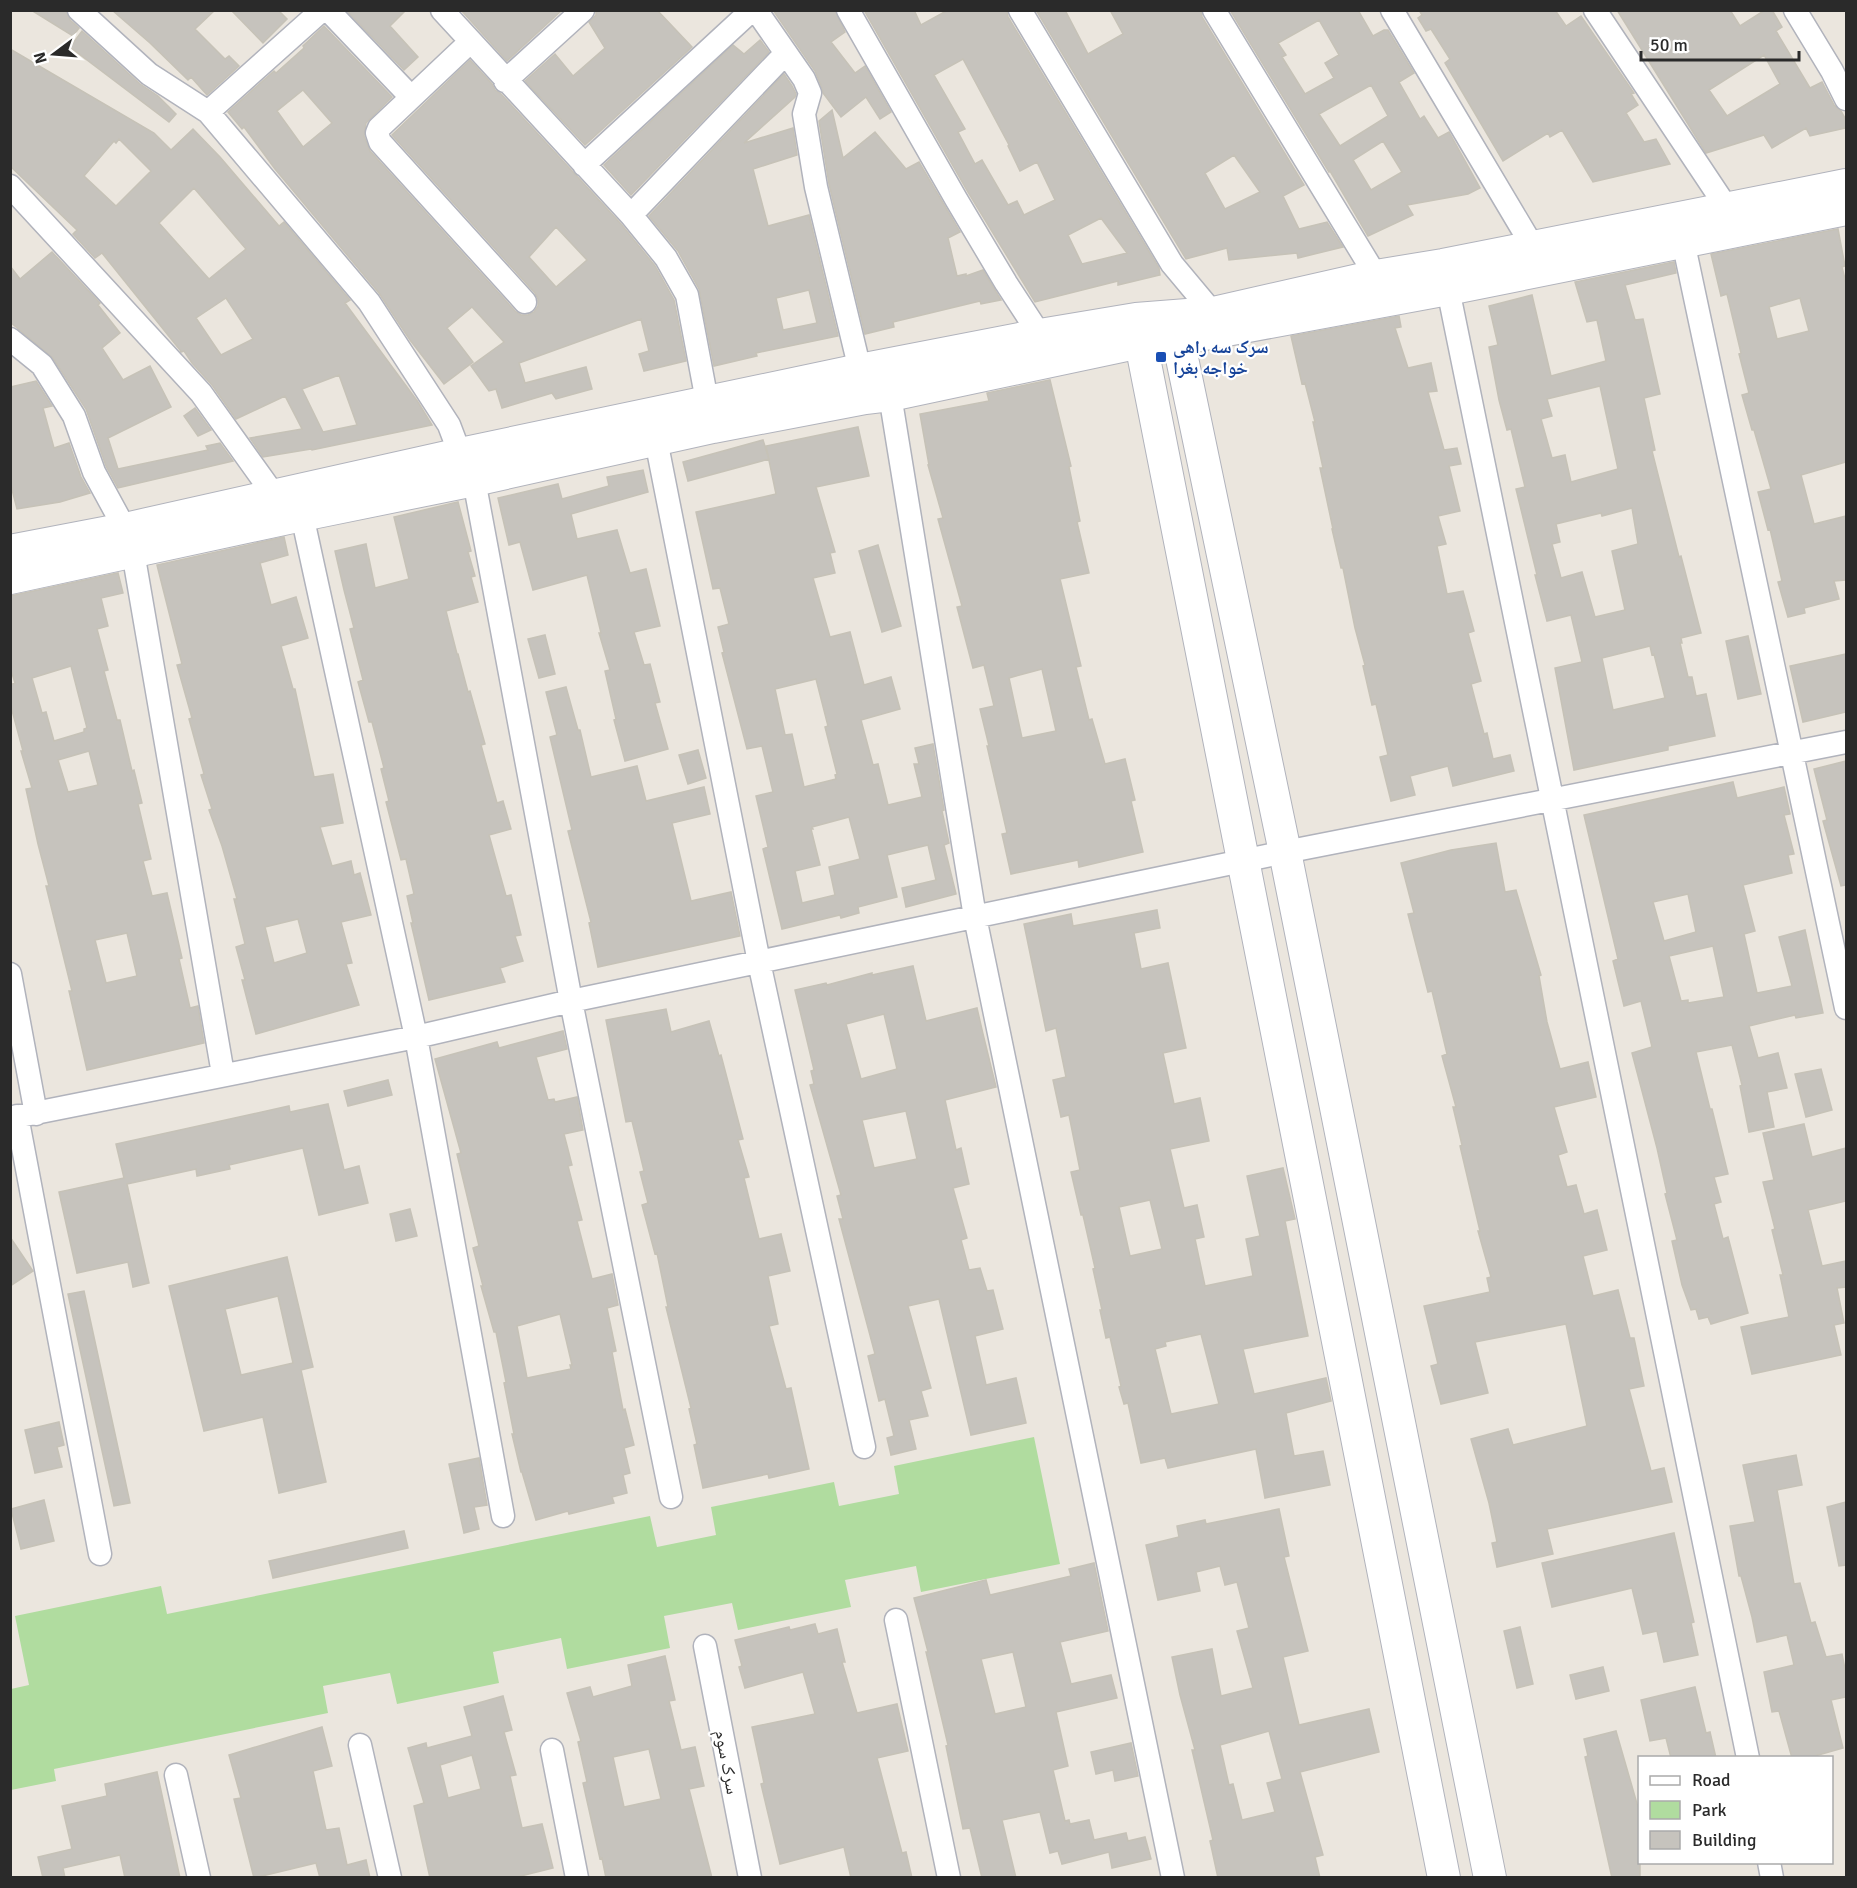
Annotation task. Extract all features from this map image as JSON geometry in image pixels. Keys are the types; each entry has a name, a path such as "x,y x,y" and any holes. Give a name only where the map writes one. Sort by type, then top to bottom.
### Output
{"main road":[{"path":"1176,328 1213,313 1376,276 1443,266 1846,185"},
{"path":"10,551 129,540 303,514 708,401 1040,335 1176,328 1448,289 1846,209"},
{"path":"1176,328 1285,852 1490,1878"},
{"path":"10,578 274,495 656,440 713,427 890,395 1138,331"},
{"path":"1138,331 1444,1878"},
{"path":"1392,1612 1435,1602"},
{"path":"1408,1695 1452,1685"}],"street":[{"path":"79,10 149,74 208,112 369,302 449,425 467,467 671,1497"},
{"path":"208,112 322,10"},
{"path":"328,10 411,97"},
{"path":"442,10 505,81 631,215 666,258 687,295 708,401"},
{"path":"505,81 583,10"},
{"path":"584,165 752,10"},
{"path":"756,10 804,79 810,93 804,114 816,187 860,370"},
{"path":"848,10 865,44 995,264 1040,335"},
{"path":"1020,10 1172,264 1213,313"},
{"path":"1214,10 1376,276"},
{"path":"1392,10 1533,247"},
{"path":"1595,10 1727,208"},
{"path":"1795,10 1846,99"},
{"path":"470,42 379,128 377,133 380,142 525,302"},
{"path":"631,215 786,53"},
{"path":"10,186 201,393 274,495"},
{"path":"1683,241 1846,1008"},
{"path":"1448,289 1748,1756"},
{"path":"10,339 42,365 74,416 94,472 129,540 223,1074"},
{"path":"890,395 975,917 1173,1878"},
{"path":"656,440 759,962 864,1447"},
{"path":"303,514 416,1037 503,1516"},
{"path":"21,1116 416,1037 572,1001 1244,860 1846,742"},
{"path":"10,974 21,1116 100,1554"},
{"path":"896,1620 949,1878"},
{"name":"سرک سوم","path":"705,1646 750,1878"},
{"path":"360,1744 390,1878"},
{"path":"552,1750 577,1878"},
{"path":"176,1775 199,1878"}],"green space":[{"path":"1034,1437 1060,1564 921,1592 916,1566 845,1580 851,1607 738,1630 732,1603 664,1616 670,1648 567,1669 561,1638 493,1652 499,1683 397,1704 390,1673 323,1686 328,1713 54,1769 56,1781 11,1790 11,1689 29,1685 15,1616 161,1586 167,1614 650,1516 657,1547 716,1535 711,1507 834,1482 839,1506 899,1494 894,1466"}],"building":[{"path":"31,10 66,10 70,20 79,28 73,36"},
{"path":"112,10 215,10 195,29 225,59 229,56 239,66 207,95 191,77 188,80"},
{"path":"231,10 278,10 287,19 263,43"},
{"path":"350,10 406,10 390,26 418,57 404,70 348,12"},
{"path":"461,10 562,10 507,61"},
{"path":"596,10 657,10 692,47 585,145 525,81 555,54 573,76 605,48 589,22 596,15"},
{"path":"773,10 835,10 845,32 831,42 855,73 865,66 891,112 880,119 866,97 841,117 823,93 815,71"},
{"path":"864,10 914,10 921,25 948,10 1007,10 1008,17 1159,268 1160,275 1118,285 1118,281 1035,302 968,192","holes":["963,59 1009,145 1020,171 1037,162 1055,200 1024,215 1017,201 1008,205 982,160 975,164 958,132 965,129 934,75","1101,218 1127,253 1082,264 1068,235"]},
{"path":"1036,10 1065,10 1088,54 1123,34 1110,10 1201,10 1202,17 1304,185 1283,196 1299,229 1327,222 1343,247 1298,258 1297,253 1229,260 1227,248 1186,259","holes":["1234,155 1260,192 1225,209 1205,173"]},
{"path":"1230,10 1358,10 1373,36 1388,30 1414,73 1399,82 1420,119 1424,116 1438,138 1449,132 1480,188 1468,194 1407,205 1413,215 1368,236","holes":["1319,20 1339,55 1325,63 1334,78 1305,94 1282,57 1286,55 1278,43","1371,85 1388,116 1340,146 1319,114","1383,141 1402,172 1371,190 1353,160"]},
{"path":"1419,10 1555,10 1566,26 1581,16 1634,93 1631,94 1638,105 1626,113 1644,142 1656,139 1670,164 1593,182 1562,130 1550,137 1548,133 1503,161 1445,63 1450,59 1431,29 1426,31 1418,18 1422,15"},
{"path":"1617,10 1730,10 1740,26 1765,10 1772,10 1782,27 1776,31 1810,88 1822,82 1834,105 1846,120 1846,128 1810,136 1806,128 1772,148 1764,135 1706,153","holes":["1764,55 1780,84 1727,116 1709,90"]},
{"path":"324,26 392,97 366,123 364,136 370,151 515,311 521,315 528,315 538,306 535,293 392,135 470,60 495,90 621,224 655,266 674,300 686,361 644,371 639,354 649,351 641,319 519,363 525,383 586,367 592,389 556,399 552,393 502,408 496,389 489,391 471,366 504,342 472,307 447,328 473,362 444,384 410,340 379,293 275,169 244,127 242,129 228,112 274,71 276,73 304,48 303,46","holes":["303,90 332,123 303,147 277,111","556,227 587,260 556,287 529,257"]},
{"path":"82,31 176,114 169,122 70,47"},
{"path":"760,40 769,52 631,195 604,165 733,45 744,54"},
{"path":"10,49 154,133 171,150 193,129 279,226 284,222 350,300 345,303 418,402 432,425 312,450 263,457 250,438 302,429 285,396 236,419 212,385 184,351 181,352 102,253 95,258 73,234 77,230 10,166","holes":["119,139 151,171 116,206 84,176 114,141 116,143","194,188 246,249 209,279 159,223","226,298 253,339 221,355 196,318","339,375 357,425 323,432 302,389"]},
{"path":"784,74 796,94 795,97 744,143 793,128 797,155 753,169 768,226 809,215 838,336 756,353 757,356 714,366 699,289 678,251 649,216","holes":["809,290 817,323 783,330 776,298"]},
{"path":"832,110 843,158 875,132 906,169 919,162 960,232 948,238 957,276 966,274 966,276 983,270 1001,300 981,304 980,301 893,322 894,327 865,334 829,184 819,121"},
{"path":"1838,229 1846,283 1846,462 1801,475 1814,524 1846,516 1846,580 1834,581 1839,599 1804,608 1805,613 1788,617 1778,582 1782,581 1770,529 1768,530 1758,492 1771,489 1742,395 1749,393 1727,294 1721,296 1711,254","holes":["1800,298 1809,331 1777,339 1769,307"]},
{"path":"52,252 100,303 98,305 120,333 102,348 123,380 150,366 171,407 108,438 118,469 208,450 206,446 220,443 233,461 118,488 106,466 86,409 53,358 10,322 10,266 20,279"},
{"path":"1674,262 1676,273 1625,285 1635,320 1643,319 1660,394 1644,398 1655,450 1652,451 1701,633 1681,638 1682,643 1680,643 1688,677 1692,677 1696,696 1706,694 1715,736 1668,746 1668,750 1574,770 1555,668 1582,662 1571,615 1547,621 1516,489 1525,487 1511,429 1507,430 1499,400 1489,347 1498,345 1489,306 1532,295 1551,376 1606,361 1597,320 1587,322 1575,282","holes":["1600,386 1618,469 1571,482 1565,455 1552,458 1541,419 1552,416 1547,399","1632,508 1638,544 1612,551 1625,610 1595,617 1582,572 1561,578 1552,544 1560,542 1556,524 1601,513 1602,516","1650,646 1665,698 1613,710 1602,658"]},
{"path":"1399,316 1401,327 1395,328 1408,368 1431,363 1437,391 1428,392 1444,450 1457,448 1461,464 1449,466 1460,511 1438,516 1446,544 1437,546 1447,594 1463,591 1474,631 1468,633 1481,681 1471,684 1484,734 1487,733 1493,759 1510,755 1514,771 1453,786 1448,766 1410,776 1415,795 1391,801 1380,757 1388,755 1376,704 1372,705 1343,568 1341,568 1332,529 1320,468 1323,468 1313,422 1315,422 1305,383 1302,384 1291,336"},
{"path":"1050,380 1071,466 1069,467 1080,521 1077,522 1089,573 1060,579 1081,666 1076,667 1089,720 1092,719 1105,764 1125,759 1135,800 1131,801 1143,852 1079,867 1078,860 1011,874 1002,834 1007,833 980,709 994,706 984,665 973,668 957,607 962,606 938,519 943,518 928,465 920,414 989,401 987,393","holes":["1042,669 1056,731 1022,738 1009,678"]},
{"path":"36,381 52,406 43,408 54,448 69,443 81,477 90,493 60,502 17,509 10,482 10,387"},
{"path":"195,408 211,430 198,436 184,416"},
{"path":"858,427 869,476 816,487 835,552 830,553 835,573 813,578 830,637 850,632 864,685 891,677 900,709 861,720 873,765 878,764 888,805 922,797 914,764 919,764 915,748 933,744 944,810 942,811 949,843 944,845 956,894 906,907 902,888 936,880 928,845 887,855 897,897 858,907 859,913 841,918 840,915 782,929 763,849 768,847 756,796 773,792 762,746 747,749 722,653 724,652 718,627 729,624 720,588 713,589 696,512 776,494 766,446","holes":["816,679 837,774 836,779 804,787 792,734 785,735 775,689","849,817 860,859 829,867 835,895 802,903 795,871 820,865 812,827"]},
{"path":"763,440 769,459 688,481 683,462"},
{"path":"643,470 648,492 571,514 577,539 617,530 630,573 646,569 660,626 634,632 644,665 650,664 660,702 655,703 668,749 625,761 614,720 616,719 605,671 610,670 599,633 601,633 587,575 533,590 520,542 509,545 498,498 558,484 562,499 609,486 607,477"},
{"path":"458,502 471,551 468,552 475,576 471,577 478,602 446,611 485,744 481,745 497,803 503,801 511,829 489,835 506,896 511,895 521,935 515,936 523,961 500,968 505,982 429,1000 407,896 414,894 406,859 401,860 386,802 389,801 381,769 384,768 372,722 369,722 358,682 363,680 350,629 354,628 335,551 366,544 375,588 409,579 394,517"},
{"path":"284,537 288,555 260,563 271,605 296,597 308,638 281,646 293,689 295,689 314,777 333,774 343,823 320,827 332,866 351,861 354,875 360,873 371,915 341,922 352,963 346,964 359,1005 256,1034 236,947 245,944 234,899 237,899 209,810 212,809 201,775 204,774 189,719 192,718 177,665 182,664 157,565","holes":["298,919 307,953 274,963 265,927"]},
{"path":"878,545 901,626 882,632 859,551"},
{"path":"118,573 123,593 101,598 108,626 97,629 108,670 104,671 117,720 120,720 142,803 138,804 151,859 143,861 152,896 167,893 182,958 179,959 190,1008 198,1006 204,1043 87,1070 69,991 72,991 46,886 49,886 26,789 32,788 10,703 10,685 15,683 10,667 10,596","holes":["71,666 87,728 84,732 54,741 46,712 42,713 32,678","89,751 98,785 68,792 58,760","127,933 137,976 106,983 95,940"]},
{"path":"545,635 555,674 539,678 528,639"},
{"path":"1748,636 1761,694 1738,699 1726,641"},
{"path":"1846,654 1846,712 1803,722 1790,666"},
{"path":"566,687 578,730 580,730 591,777 637,766 646,801 704,787 710,814 672,823 691,901 731,892 740,936 598,967 589,923 591,922 568,831 572,830 550,737 557,735 546,692"},
{"path":"698,750 706,778 688,784 679,755"},
{"path":"1846,761 1846,885 1841,886 1823,821 1827,820 1814,769"},
{"path":"1733,782 1737,798 1784,787 1790,814 1784,815 1794,854 1788,855 1792,873 1743,885 1755,931 1744,934 1757,993 1792,986 1779,937 1805,930 1823,1013 1796,1018 1795,1015 1749,1026 1758,1058 1778,1053 1787,1088 1767,1092 1774,1127 1749,1132 1740,1086 1742,1085 1732,1045 1696,1052 1728,1174 1714,1177 1721,1202 1714,1204 1723,1239 1728,1237 1748,1313 1711,1324 1708,1317 1699,1319 1696,1309 1691,1310 1682,1285 1672,1241 1677,1240 1665,1194 1667,1193 1632,1053 1652,1047 1641,1001 1624,1006 1613,961 1618,959 1584,815","holes":["1688,894 1696,932 1664,941 1653,902","1713,946 1724,997 1688,1003 1688,1000 1681,1001 1669,956"]},
{"path":"1496,843 1505,892 1516,890 1541,975 1539,976 1547,1022 1560,1069 1588,1062 1596,1097 1554,1107 1567,1152 1558,1155 1567,1187 1576,1185 1584,1214 1597,1210 1607,1250 1583,1256 1593,1296 1618,1290 1630,1338 1634,1338 1644,1386 1629,1389 1651,1471 1664,1468 1672,1502 1547,1529 1553,1554 1497,1567 1492,1543 1497,1542 1471,1439 1508,1429 1513,1445 1587,1426 1566,1324 1475,1342 1488,1393 1441,1404 1431,1366 1438,1364 1424,1306 1490,1292 1487,1278 1491,1277 1478,1231 1480,1231 1453,1107 1456,1107 1442,1056 1447,1054 1432,991 1428,992 1408,914 1414,913 1401,863 1451,850"},
{"path":"1157,910 1160,928 1134,933 1141,969 1168,963 1186,1048 1163,1053 1174,1104 1200,1098 1209,1141 1170,1149 1184,1208 1197,1205 1204,1237 1195,1239 1205,1286 1253,1276 1246,1239 1260,1236 1247,1176 1283,1168 1295,1219 1285,1221 1308,1336 1243,1349 1254,1394 1326,1378 1331,1401 1286,1413 1294,1456 1323,1451 1330,1485 1265,1498 1256,1449 1168,1468 1165,1458 1141,1463 1128,1403 1124,1404 1119,1387 1121,1386 1110,1337 1106,1338 1093,1269 1095,1268 1071,1172 1080,1170 1069,1115 1061,1117 1053,1080 1066,1077 1056,1028 1046,1031 1024,924 1071,914 1073,926","holes":["1150,1200 1162,1249 1130,1256 1119,1207","1201,1334 1219,1404 1171,1414 1155,1349 1166,1346 1165,1342"]},
{"path":"913,966 926,1021 977,1008 996,1087 945,1100 956,1150 961,1148 969,1184 953,1188 967,1238 961,1240 969,1270 980,1268 987,1291 993,1290 1003,1329 975,1336 986,1385 1016,1378 1026,1423 971,1435 939,1299 908,1306 931,1388 921,1391 928,1416 909,1420 916,1449 891,1455 887,1438 894,1436 885,1399 879,1401 868,1356 875,1354 839,1219 843,1219 837,1196 841,1195 810,1085 814,1084 811,1071 814,1070 795,990 826,983 827,985 872,973 872,975","holes":["884,1014 897,1069 861,1079 846,1024","906,1111 917,1159 874,1168 862,1120"]},
{"path":"666,1009 671,1032 709,1021 719,1056 721,1055 743,1139 738,1140 749,1177 744,1178 759,1239 781,1234 790,1271 768,1276 778,1324 769,1326 786,1389 791,1388 809,1469 769,1478 768,1474 703,1488 694,1445 697,1444 689,1409 691,1408 666,1307 668,1307 657,1253 655,1254 642,1205 648,1203 640,1172 644,1171 632,1121 626,1122 606,1020"},
{"path":"563,1031 567,1049 536,1057 548,1100 554,1099 555,1102 577,1097 583,1130 564,1134 572,1165 568,1166 582,1220 577,1221 592,1279 612,1274 618,1305 607,1308 616,1351 612,1352 623,1410 625,1409 634,1445 624,1448 630,1473 623,1475 627,1493 612,1497 614,1503 569,1514 568,1511 536,1520 512,1434 514,1434 504,1383 506,1382 496,1332 494,1332 481,1286 483,1286 473,1248 479,1246 457,1154 461,1153 435,1059 497,1042 499,1048","holes":["560,1314 572,1365 570,1365 571,1369 527,1378 517,1326"]},
{"path":"1821,1069 1832,1110 1806,1117 1795,1074"},
{"path":"388,1080 392,1095 348,1106 344,1091"},
{"path":"328,1104 344,1170 359,1166 368,1203 319,1215 303,1148 229,1165 230,1169 197,1176 196,1169 127,1184 149,1283 133,1287 128,1262 77,1273 59,1192 124,1178 116,1144 289,1106 290,1112"},
{"path":"1804,1124 1812,1157 1846,1148 1846,1201 1808,1210 1822,1266 1846,1261 1846,1287 1837,1288 1844,1323 1834,1325 1841,1355 1752,1374 1741,1327 1789,1317 1780,1275 1783,1275 1772,1230 1775,1229 1763,1182 1774,1180 1763,1133"},
{"path":"410,1209 417,1236 396,1241 390,1214"},
{"path":"10,1237 33,1271 10,1286"},
{"path":"287,1257 313,1367 301,1370 326,1482 279,1493 263,1417 204,1431 169,1286","holes":["278,1296 293,1363 241,1375 225,1309"]},
{"path":"84,1291 130,1503 114,1506 68,1294"},
{"path":"59,1422 64,1445 57,1447 62,1467 35,1473 25,1430"},
{"path":"1796,1455 1802,1485 1777,1490 1794,1584 1800,1583 1811,1623 1815,1622 1826,1657 1842,1654 1846,1674 1846,1697 1831,1700 1843,1748 1815,1756 1791,1756 1779,1711 1772,1712 1764,1672 1794,1665 1787,1635 1757,1642 1741,1576 1739,1576 1730,1526 1755,1522 1743,1465"},
{"path":"479,1458 487,1505 474,1507 479,1529 464,1533 449,1464"},
{"path":"44,1500 54,1541 21,1549 11,1509"},
{"path":"1846,1502 1846,1565 1839,1566 1827,1507"},
{"path":"1279,1509 1289,1556 1284,1557 1308,1651 1283,1657 1299,1725 1369,1709 1379,1752 1300,1772 1323,1855 1315,1857 1320,1878 1218,1878 1210,1841 1213,1840 1192,1750 1195,1750 1172,1657 1212,1649 1221,1696 1253,1688 1237,1631 1249,1628 1237,1582 1225,1585 1220,1566 1196,1572 1200,1591 1158,1600 1146,1545 1179,1537 1177,1526 1205,1520 1206,1524","holes":["1269,1731 1282,1779 1267,1783 1275,1812 1242,1820 1233,1784 1229,1785 1220,1745"]},
{"path":"404,1531 408,1548 273,1578 269,1561"},
{"path":"1674,1533 1694,1622 1691,1623 1698,1655 1664,1662 1657,1631 1643,1634 1632,1588 1552,1607 1542,1563"},
{"path":"1094,1563 1108,1631 1060,1642 1071,1684 1111,1675 1117,1698 1056,1712 1068,1766 1053,1770 1065,1821 1069,1820 1070,1824 1089,1820 1094,1840 1126,1833 1128,1841 1145,1837 1151,1859 1112,1868 1109,1852 1062,1864 1058,1851 1050,1853 1040,1812 1002,1820 1016,1878 982,1878 970,1828 963,1829 946,1746 948,1745 914,1598 986,1580 990,1595 1071,1576 1069,1569","holes":["1013,1652 1026,1707 995,1714 981,1659"]},
{"path":"815,1624 818,1634 837,1629 845,1662 842,1662 857,1713 897,1704 908,1751 877,1758 902,1853 906,1852 912,1878 851,1878 844,1847 780,1864 761,1784 764,1783 752,1727 815,1714 803,1672 745,1688 735,1640 789,1627 790,1630"},
{"path":"1520,1627 1533,1684 1517,1688 1504,1631"},
{"path":"665,1656 675,1700 669,1701 681,1750 695,1747 704,1786 689,1789 712,1878 606,1878 583,1783 587,1782 578,1742 581,1741 567,1693 590,1687 593,1697 632,1686 628,1665","holes":["649,1749 661,1799 624,1807 613,1757"]},
{"path":"1603,1667 1609,1691 1576,1699 1570,1675"},
{"path":"1695,1687 1706,1733 1710,1732 1716,1756 1670,1756 1666,1738 1650,1741 1641,1700"},
{"path":"503,1696 512,1730 504,1732 516,1775 510,1776 522,1828 542,1824 553,1868 513,1878 430,1878 414,1806 424,1803 408,1748 426,1743 427,1748 472,1736 464,1707","holes":["472,1755 481,1789 448,1798 440,1765"]},
{"path":"322,1727 332,1766 313,1771 326,1830 339,1828 347,1865 366,1860 370,1878 320,1878 316,1863 254,1878 234,1799 241,1798 229,1755"},
{"path":"1616,1731 1638,1807 1640,1878 1612,1878 1585,1757 1588,1756 1584,1739"},
{"path":"1131,1743 1138,1776 1115,1781 1113,1770 1096,1774 1091,1752"},
{"path":"157,1772 180,1878 125,1878 120,1855 63,1868 65,1878 43,1878 38,1857 72,1849 62,1806 107,1796 105,1784"}],"place":[{"name":"سرک سه راهی خواجه بغرا","path":"1161,357"}]}
